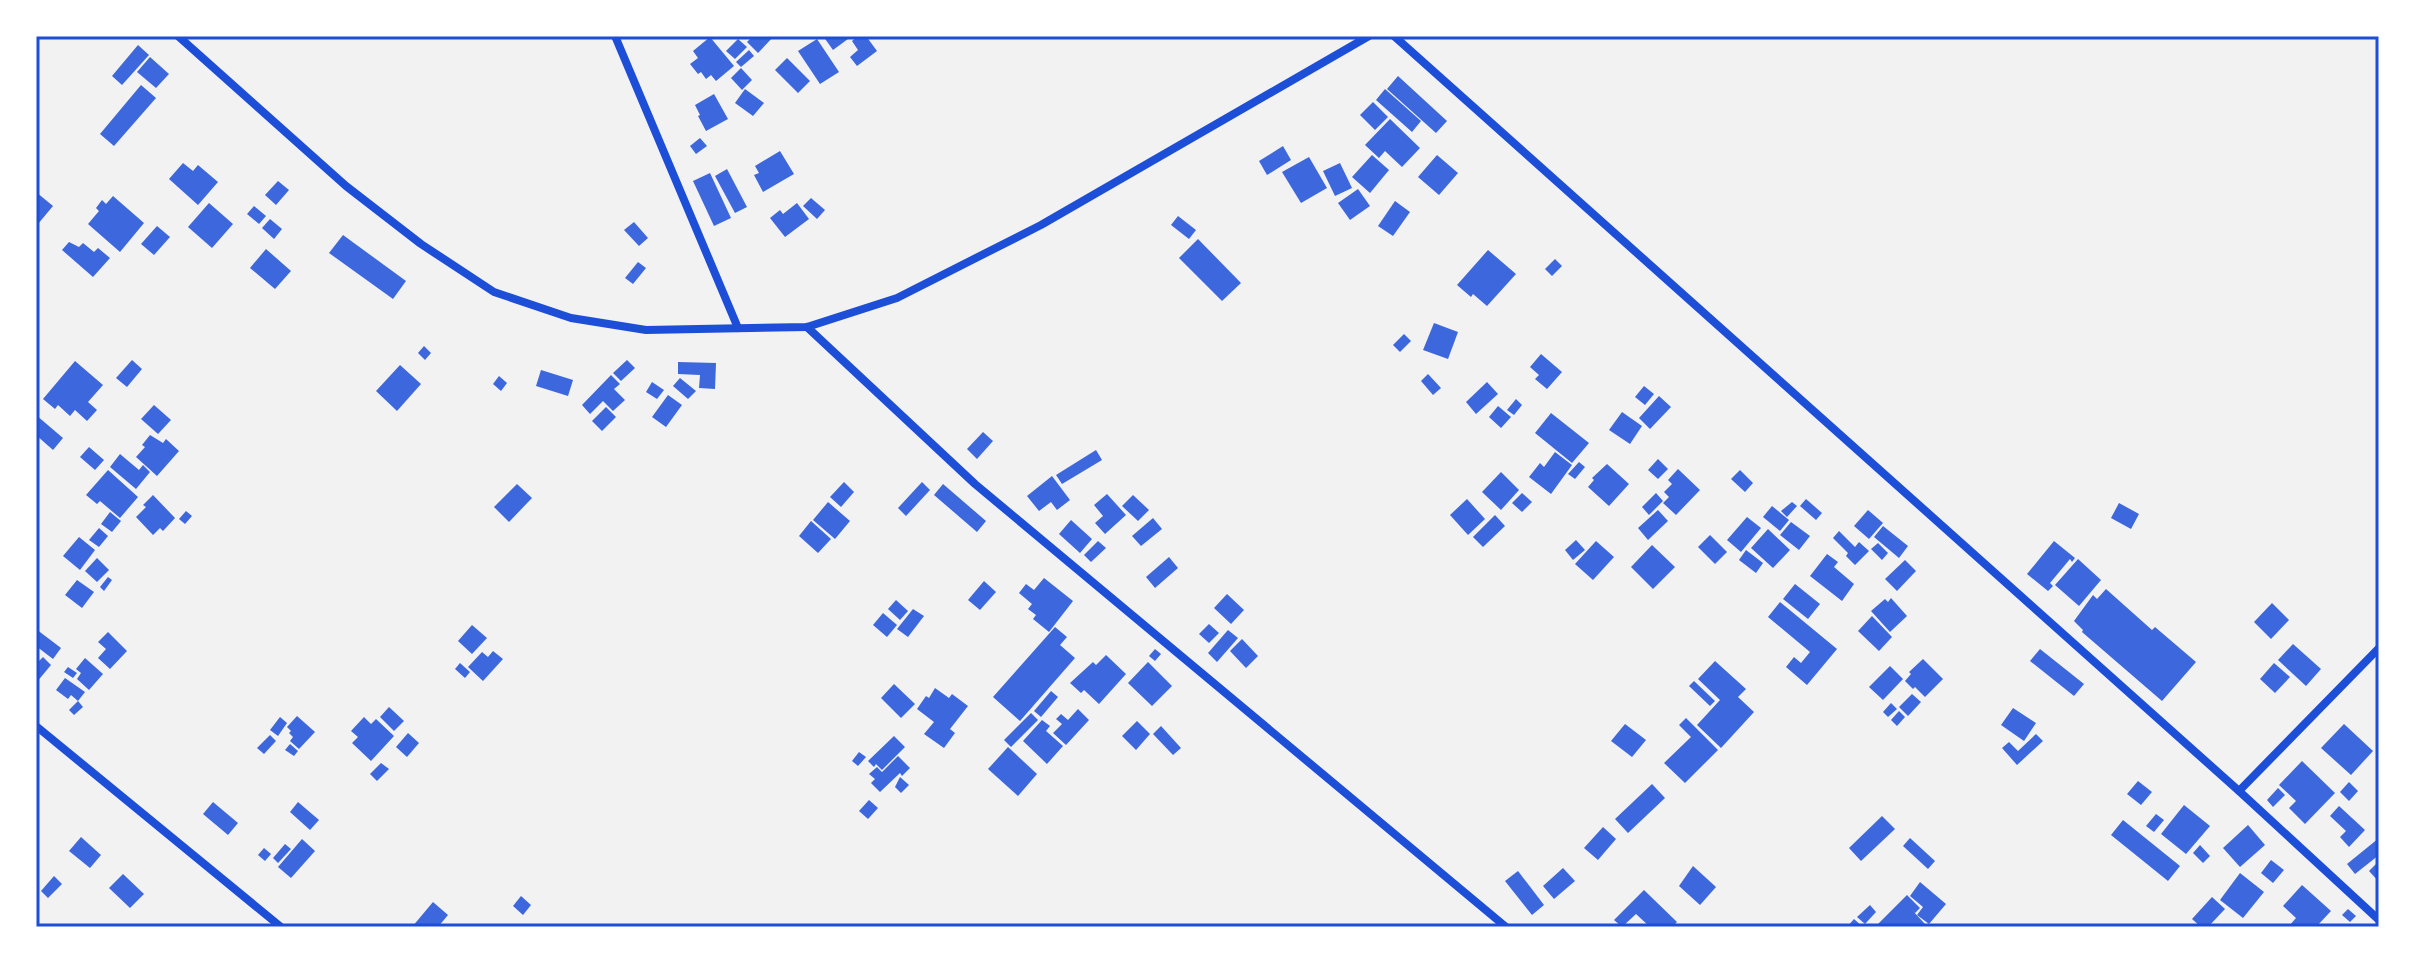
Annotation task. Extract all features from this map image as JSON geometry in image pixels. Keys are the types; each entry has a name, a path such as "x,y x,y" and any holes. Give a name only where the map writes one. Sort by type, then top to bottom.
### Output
{"street":[{"path":"178,36 346,186 421,244 494,292 571,318 646,330 807,327 897,298 1041,225 1369,36"},
{"path":"615,36 738,328"},
{"path":"1394,36 2239,791 2379,920"},
{"path":"807,327 975,484 1506,927"},
{"path":"2239,791 2379,648"},
{"path":"36,726 281,927"}],"building":[{"path":"753,36 774,36 758,53 747,42"},
{"path":"823,36 852,36 833,50"},
{"path":"858,36 866,36 877,51 857,66 850,57 858,50 852,41"},
{"path":"710,37 734,66 716,81 711,75 706,79 701,72 698,74 690,64 698,58 693,51"},
{"path":"738,39 747,47 735,59 726,51"},
{"path":"817,39 839,72 820,84 798,51"},
{"path":"138,45 149,55 122,85 112,76"},
{"path":"749,50 754,56 741,67 736,62"},
{"path":"150,57 169,74 156,88 137,72"},
{"path":"787,58 810,81 798,93 775,70"},
{"path":"741,68 752,80 742,90 731,78"},
{"path":"1398,76 1447,121 1436,133 1387,89"},
{"path":"141,85 156,98 114,146 100,134"},
{"path":"745,89 764,103 753,116 735,103"},
{"path":"1385,89 1421,121 1412,132 1376,100"},
{"path":"714,94 728,119 706,131 695,105"},
{"path":"1373,102 1388,117 1375,130 1360,115"},
{"path":"1390,119 1420,148 1402,167 1385,151 1379,158 1365,145"},
{"path":"700,138 707,146 696,154 690,146"},
{"path":"1283,146 1291,160 1267,175 1259,161"},
{"path":"780,151 794,174 763,192 754,175 759,173 755,166"},
{"path":"1372,155 1389,170 1370,193 1352,177"},
{"path":"1437,155 1458,173 1439,195 1418,177"},
{"path":"1309,157 1327,188 1301,203 1282,172"},
{"path":"183,163 193,171 198,165 218,182 198,205 169,179"},
{"path":"1340,163 1352,188 1335,196 1323,171"},
{"path":"727,169 747,207 735,213 715,176"},
{"path":"710,173 731,218 714,226 693,181"},
{"path":"278,181 289,190 276,205 265,195"},
{"path":"1358,189 1370,206 1350,220 1338,203"},
{"path":"36,192 53,206 38,224 36,222"},
{"path":"113,196 144,223 120,252 88,224 99,211 96,208 102,200 106,204"},
{"path":"811,198 825,210 817,219 803,206"},
{"path":"1395,201 1410,212 1393,236 1378,226"},
{"path":"209,203 233,224 212,248 188,227"},
{"path":"797,203 809,219 785,237 770,218 780,210 783,214"},
{"path":"254,206 266,216 259,224 247,214"},
{"path":"1178,216 1196,230 1189,239 1171,225"},
{"path":"270,219 282,229 274,239 262,228"},
{"path":"634,222 648,238 639,246 624,230"},
{"path":"157,226 170,237 154,255 141,244"},
{"path":"343,235 406,281 393,299 329,253"},
{"path":"1198,239 1241,283 1222,301 1179,258"},
{"path":"69,242 79,247 83,243 94,252 98,248 110,258 93,277 62,250"},
{"path":"266,249 291,271 275,289 250,268"},
{"path":"1488,250 1516,274 1487,306 1457,285"},
{"path":"1555,259 1562,266 1552,276 1545,269"},
{"path":"638,262 646,268 633,284 625,278"},
{"path":"1434,323 1458,332 1448,359 1423,350"},
{"path":"1404,334 1411,341 1400,352 1393,345"},
{"path":"424,346 431,353 425,360 418,353"},
{"path":"1541,354 1562,372 1547,389 1535,379 1539,375 1530,367"},
{"path":"132,360 142,369 127,387 116,378"},
{"path":"627,360 635,368 621,381 613,373"},
{"path":"75,361 103,385 88,402 97,410 87,421 75,410 70,416 58,405 55,409 43,399"},
{"path":"678,362 716,363 715,389 699,388 700,375 678,374"},
{"path":"400,365 421,384 397,411 376,391"},
{"path":"541,370 573,380 568,396 536,386"},
{"path":"1428,374 1441,388 1433,395 1421,381"},
{"path":"611,375 620,384 614,389 625,400 613,411 603,401 590,414 582,405"},
{"path":"499,376 507,383 501,391 493,384"},
{"path":"680,378 696,391 688,399 673,386"},
{"path":"652,382 664,390 657,399 646,392"},
{"path":"1487,382 1498,394 1476,414 1466,402"},
{"path":"1644,386 1654,394 1645,405 1635,397"},
{"path":"668,395 682,405 666,427 652,417"},
{"path":"1659,396 1671,407 1650,429 1639,418"},
{"path":"1516,399 1522,405 1514,415 1507,410"},
{"path":"154,405 171,420 158,434 141,419"},
{"path":"1498,406 1511,417 1501,428 1489,417"},
{"path":"606,407 616,417 602,431 592,421"},
{"path":"1622,412 1642,426 1630,444 1609,430"},
{"path":"1551,413 1589,443 1572,463 1535,433"},
{"path":"36,415 63,438 53,450 36,435"},
{"path":"983,432 993,441 977,459 967,449"},
{"path":"150,435 163,443 166,439 179,451 157,476 136,457"},
{"path":"89,447 104,460 95,470 80,457"},
{"path":"1096,450 1102,460 1062,484 1056,475"},
{"path":"1555,452 1572,465 1551,494 1529,477 1540,463 1544,467"},
{"path":"120,454 139,470 143,465 150,472 136,489 110,467"},
{"path":"1658,459 1668,469 1658,479 1648,470"},
{"path":"1579,462 1585,467 1575,479 1568,474"},
{"path":"1607,464 1629,484 1609,506 1588,487 1594,480 1592,478"},
{"path":"1678,469 1700,490 1676,515 1663,503 1669,497 1664,492 1672,484 1668,480"},
{"path":"108,470 138,497 120,518 100,501 97,504 86,495"},
{"path":"1740,470 1753,483 1745,492 1731,479"},
{"path":"1501,472 1519,490 1501,510 1482,492"},
{"path":"1052,476 1070,500 1057,510 1051,502 1039,511 1027,496"},
{"path":"844,482 854,492 841,507 830,497"},
{"path":"922,482 930,490 906,516 898,508"},
{"path":"517,484 532,498 509,522 494,507"},
{"path":"943,484 986,521 977,532 934,495"},
{"path":"1522,493 1532,502 1522,512 1512,503"},
{"path":"1656,493 1663,501 1649,515 1642,507"},
{"path":"1107,494 1126,515 1105,534 1095,523 1103,516 1094,505"},
{"path":"153,495 175,518 163,531 160,528 153,535 136,517"},
{"path":"1133,495 1149,510 1138,521 1122,506"},
{"path":"1467,499 1485,519 1468,535 1450,515"},
{"path":"1806,499 1822,513 1816,520 1800,506"},
{"path":"828,502 850,521 835,539 813,520"},
{"path":"1792,502 1797,506 1787,517 1781,511"},
{"path":"2119,503 2139,514 2131,529 2111,518"},
{"path":"1772,506 1789,520 1780,531 1763,517"},
{"path":"1658,510 1668,521 1648,540 1638,528"},
{"path":"1868,510 1883,523 1869,539 1854,526"},
{"path":"186,511 192,516 185,524 179,519"},
{"path":"110,512 121,521 112,532 101,524"},
{"path":"1495,515 1505,526 1483,547 1473,537"},
{"path":"1747,517 1761,528 1741,552 1727,540"},
{"path":"1153,518 1162,529 1141,546 1132,536"},
{"path":"1071,520 1092,539 1080,553 1059,534"},
{"path":"811,521 831,539 818,553 799,536"},
{"path":"1791,522 1810,536 1799,550 1780,535"},
{"path":"1883,526 1908,546 1899,558 1874,537"},
{"path":"99,528 108,536 99,547 89,540"},
{"path":"1768,529 1790,550 1773,568 1751,548"},
{"path":"1839,531 1855,547 1859,542 1869,551 1855,565 1833,538"},
{"path":"1710,535 1727,552 1715,564 1698,547"},
{"path":"79,537 95,550 80,570 63,556"},
{"path":"1576,540 1585,550 1573,560 1565,550"},
{"path":"1098,541 1106,548 1091,562 1084,555"},
{"path":"1596,541 1614,557 1593,580 1575,564"},
{"path":"2054,541 2075,558 2072,562 2070,559 2050,583 2053,586 2048,591 2027,574"},
{"path":"1878,543 1888,553 1882,560 1871,549"},
{"path":"1652,545 1675,567 1653,589 1631,567"},
{"path":"1746,550 1763,563 1756,573 1739,560"},
{"path":"1827,554 1838,562 1834,567 1854,584 1842,601 1810,576"},
{"path":"1169,557 1178,568 1155,588 1146,577"},
{"path":"97,558 109,570 97,582 85,571"},
{"path":"2078,559 2101,580 2079,606 2055,585"},
{"path":"1905,560 1916,571 1897,591 1885,579"},
{"path":"108,577 112,580 104,591 100,587"},
{"path":"1044,578 1073,601 1049,632 1033,619 1036,615 1028,609 1032,604 1019,593 1026,584 1034,590"},
{"path":"77,580 94,592 82,608 65,595"},
{"path":"984,581 996,592 980,610 968,600"},
{"path":"1795,584 1820,604 1808,619 1783,599"},
{"path":"2106,589 2152,630 2155,627 2196,662 2162,701 2082,632 2074,621 2093,595 2097,599"},
{"path":"1227,594 1244,610 1231,624 1214,608"},
{"path":"1891,598 1907,616 1890,632 1871,611 1885,599 1888,602"},
{"path":"896,600 908,611 900,620 888,609"},
{"path":"1780,602 1837,649 1807,685 1786,667 1794,657 1801,663 1810,652 1768,617"},
{"path":"2272,603 2289,620 2271,639 2254,622"},
{"path":"913,609 924,616 908,637 897,629"},
{"path":"883,613 897,625 887,637 873,625"},
{"path":"1872,616 1892,637 1879,651 1858,631"},
{"path":"1209,624 1219,633 1209,643 1199,634"},
{"path":"472,625 487,638 472,654 458,641"},
{"path":"1055,627 1067,637 1060,645 1075,658 1020,721 993,697"},
{"path":"36,629 61,648 53,659 36,646"},
{"path":"1228,630 1238,638 1217,662 1208,653"},
{"path":"108,632 127,651 110,669 98,658 106,649 98,642"},
{"path":"1242,639 1258,656 1246,668 1230,651"},
{"path":"2293,644 2321,669 2306,686 2278,660"},
{"path":"1155,649 1161,654 1155,661 1149,656"},
{"path":"2040,649 2084,684 2074,696 2030,661"},
{"path":"493,651 503,659 483,681 468,667 482,652 488,657"},
{"path":"1106,655 1126,674 1099,704 1084,690 1081,693 1070,683 1093,662 1096,665"},
{"path":"43,657 51,665 36,683 36,664"},
{"path":"85,658 103,674 89,690 77,679 81,673 76,669"},
{"path":"1923,659 1943,679 1925,697 1905,681 1911,674 1909,672"},
{"path":"1715,661 1746,689 1738,697 1754,712 1721,748 1697,725 1720,700 1698,679"},
{"path":"1148,662 1172,686 1152,706 1128,683"},
{"path":"460,663 470,672 465,678 455,669"},
{"path":"2274,663 2290,677 2275,693 2260,679"},
{"path":"1890,666 1903,679 1883,700 1869,687"},
{"path":"68,667 77,673 73,678 64,672"},
{"path":"65,678 85,692 78,701 71,695 68,699 56,690"},
{"path":"1694,681 1715,701 1710,706 1689,686"},
{"path":"894,684 915,704 901,718 881,698"},
{"path":"935,688 949,698 952,694 968,706 950,729 955,733 944,748 924,734 934,722 917,709"},
{"path":"1051,691 1058,697 1041,717 1034,711"},
{"path":"1912,694 1921,702 1908,716 1899,707"},
{"path":"78,701 83,707 74,715 69,710"},
{"path":"1891,703 1897,709 1888,717 1883,712"},
{"path":"389,707 404,721 394,731 380,717"},
{"path":"2013,708 2036,723 2024,741 2001,725"},
{"path":"1078,709 1089,720 1066,745 1053,733 1062,724 1056,719 1061,714 1068,720"},
{"path":"1899,711 1905,717 1897,726 1891,720"},
{"path":"1031,713 1038,720 1011,747 1004,740"},
{"path":"297,716 315,732 299,749 290,741 293,737 287,727"},
{"path":"280,717 287,723 278,736 270,730"},
{"path":"364,717 371,724 376,719 394,736 371,761 352,743 358,737 351,731"},
{"path":"1686,718 1718,750 1685,783 1664,763 1691,737 1679,725"},
{"path":"1042,720 1050,726 1046,731 1063,746 1047,764 1023,741"},
{"path":"1137,721 1150,734 1136,750 1122,736"},
{"path":"1625,724 1646,740 1632,757 1611,741"},
{"path":"2344,724 2373,751 2351,775 2321,748"},
{"path":"1161,726 1181,748 1173,755 1153,734"},
{"path":"408,733 419,743 407,757 396,747"},
{"path":"2036,734 2043,741 2017,765 2002,748 2009,742 2018,751"},
{"path":"270,735 276,741 264,754 257,748"},
{"path":"894,736 905,747 882,770 876,764 874,767 868,761"},
{"path":"290,744 298,751 294,756 285,750"},
{"path":"1008,747 1037,774 1018,796 988,769"},
{"path":"859,752 866,757 858,766 852,761"},
{"path":"898,756 910,768 880,792 871,783 875,779 869,774 877,767 882,772"},
{"path":"2302,761 2335,793 2305,824 2289,808 2296,801 2279,785"},
{"path":"381,763 389,769 377,781 370,774"},
{"path":"900,777 909,785 901,793 895,787"},
{"path":"2138,781 2152,792 2141,805 2127,794"},
{"path":"2349,782 2358,791 2349,801 2340,792"},
{"path":"1652,784 1665,798 1628,833 1615,819"},
{"path":"2278,788 2285,795 2273,807 2267,800"},
{"path":"869,800 878,808 868,819 859,811"},
{"path":"213,802 238,823 228,835 203,814"},
{"path":"298,802 319,820 310,830 290,812"},
{"path":"2184,805 2210,826 2186,854 2161,834"},
{"path":"2339,806 2365,830 2349,847 2340,837 2346,831 2330,816"},
{"path":"2156,814 2164,820 2154,832 2146,826"},
{"path":"1882,816 1895,829 1861,861 1849,848"},
{"path":"2123,820 2180,866 2168,881 2111,835"},
{"path":"2248,825 2265,845 2240,867 2223,848"},
{"path":"1603,827 1616,839 1598,860 1584,848"},
{"path":"81,837 101,855 90,868 69,851"},
{"path":"1910,838 1935,861 1928,869 1903,846"},
{"path":"2379,838 2379,855 2355,874 2347,864"},
{"path":"302,839 315,851 291,878 278,867"},
{"path":"285,844 291,849 278,863 273,858"},
{"path":"2200,845 2210,856 2203,863 2193,853"},
{"path":"264,848 271,854 265,861 258,855"},
{"path":"2271,860 2284,870 2273,883 2261,873"},
{"path":"2379,861 2379,882 2369,871"},
{"path":"1693,866 1716,887 1700,905 1679,886"},
{"path":"1563,868 1575,881 1554,899 1543,886"},
{"path":"1518,871 1544,905 1532,915 1505,881"},
{"path":"2240,873 2264,892 2243,918 2220,900"},
{"path":"123,874 144,894 130,908 109,888"},
{"path":"54,876 62,884 48,898 41,891"},
{"path":"1920,882 1946,904 1929,924 1917,915 1923,907 1910,896"},
{"path":"2302,885 2331,911 2316,927 2289,926 2296,918 2283,906"},
{"path":"1644,890 1677,922 1672,927 1650,927 1636,914 1622,927 1614,920"},
{"path":"1907,895 1920,908 1915,913 1912,910 1925,924 1922,927 1881,927 1878,924"},
{"path":"521,896 531,905 523,915 513,906"},
{"path":"2212,897 2225,909 2208,927 2201,927 2192,919"},
{"path":"433,902 448,915 438,927 412,927"},
{"path":"1870,905 1876,912 1865,924 1857,917"},
{"path":"2348,909 2356,916 2350,922 2342,915"},
{"path":"1854,919 1863,927 1847,927"}]}
